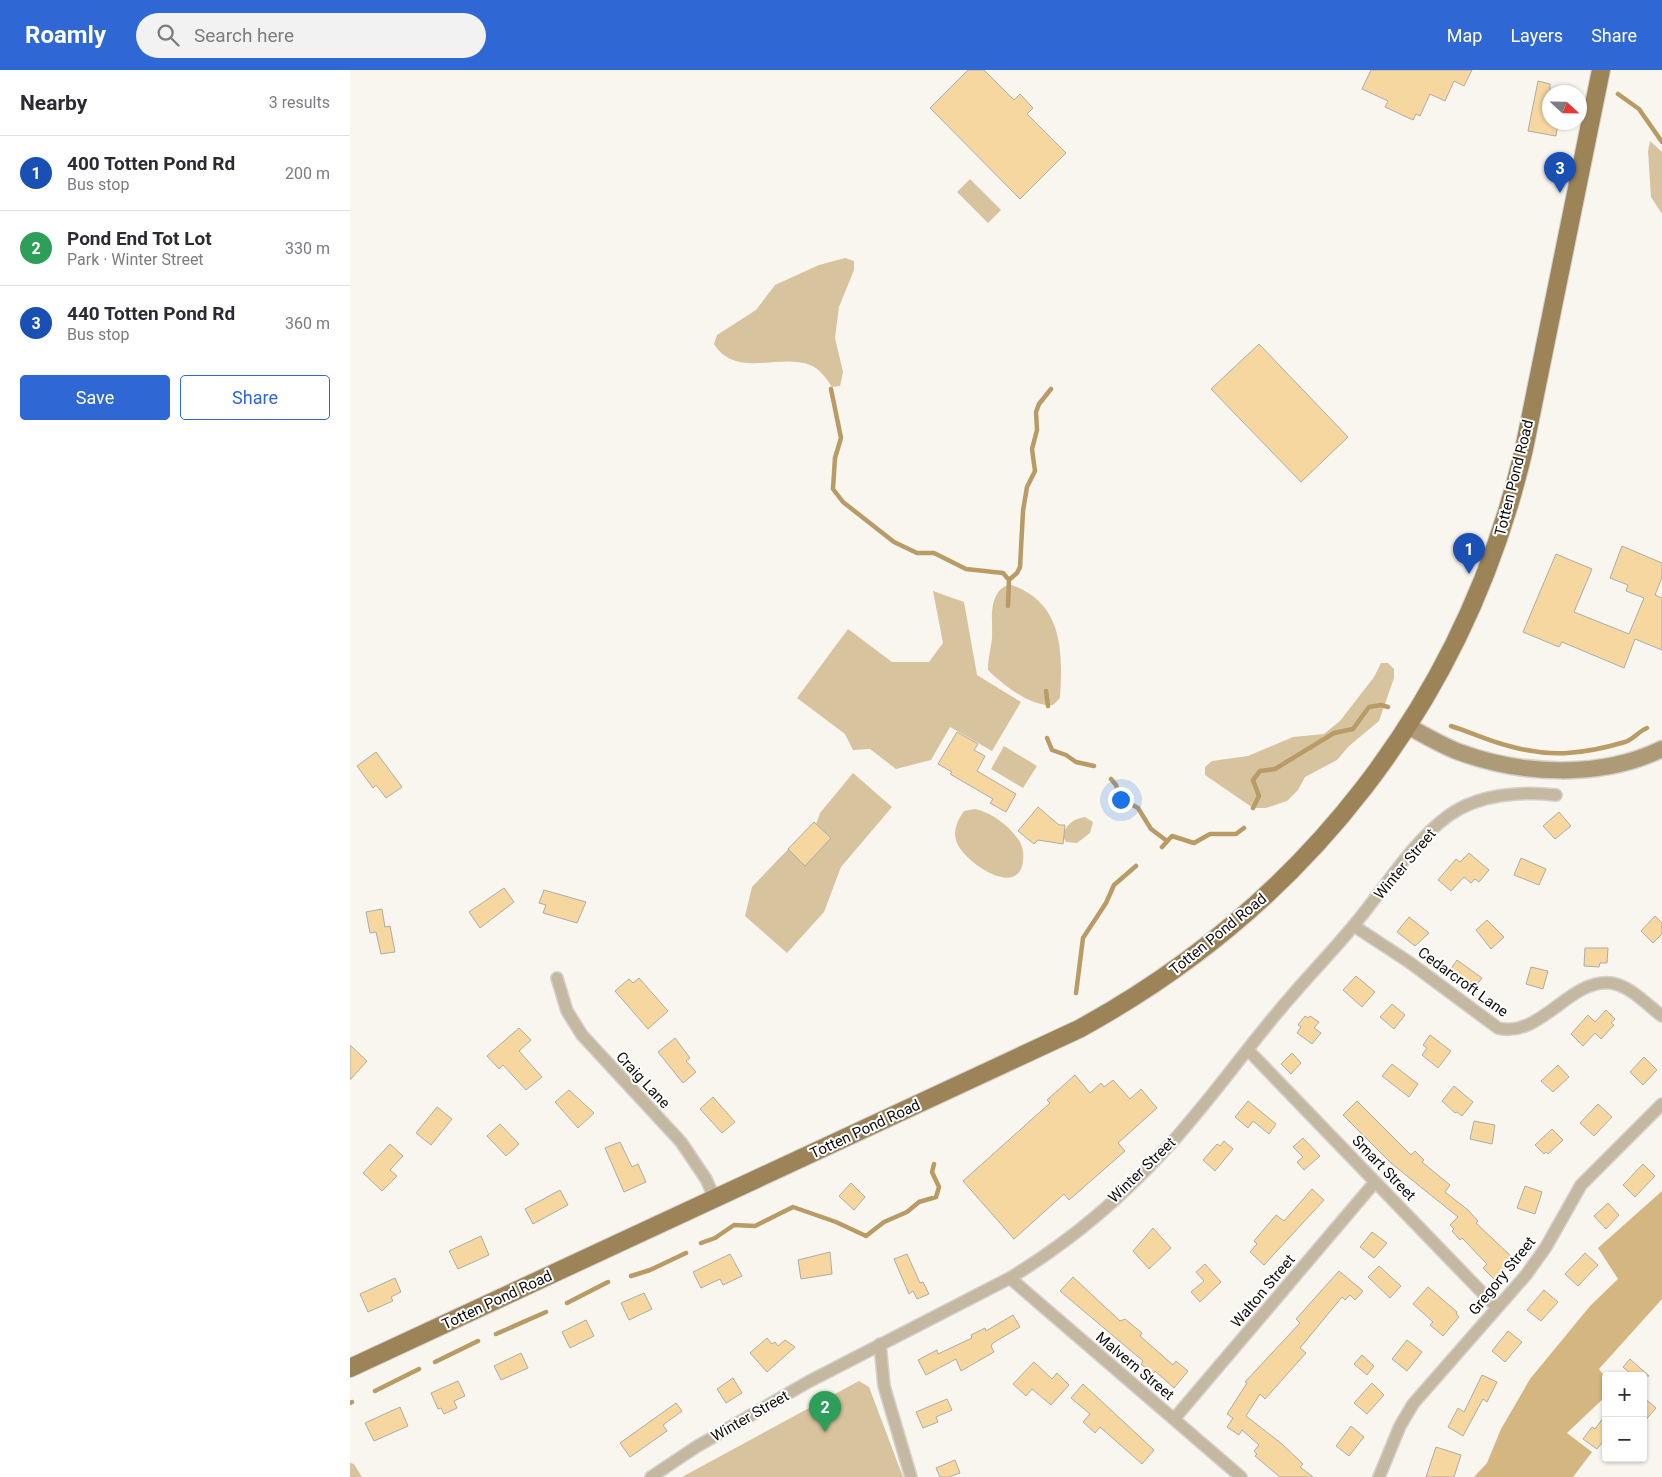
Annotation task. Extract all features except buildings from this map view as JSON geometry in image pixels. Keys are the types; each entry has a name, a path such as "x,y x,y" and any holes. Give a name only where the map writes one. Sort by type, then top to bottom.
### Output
{"main road":[{"name":"Totten Pond Road","path":"350,1368 1057,1040 1101,1017 1158,982 1226,930 1292,872 1352,802 1408,726 1464,626 1484,580 1510,507 1524,449 1601,70"}],"street":[{"path":"1408,726 1445,746 1475,757 1542,769 1598,769 1636,760 1662,749"},
{"name":"Winter Street","path":"650,1477 696,1447 880,1344 1010,1278 1041,1260 1129,1185 1164,1151 1288,999 1354,926 1430,832 1449,816 1475,804 1503,795 1532,792 1556,795"},
{"name":"Cedarcroft Lane","path":"1354,926 1409,962 1498,1028 1510,1032 1524,1027 1578,992 1599,984 1612,983 1628,989 1662,1016"},
{"name":"Craig Lane","path":"557,978 567,1011 582,1035 681,1142 706,1179 715,1199"},
{"name":"Smart Street","path":"1248,1050 1497,1308"},
{"name":"Gregory Street","path":"1379,1477 1400,1426 1413,1404 1526,1276 1546,1247 1581,1185 1662,1104"},
{"name":"Walton Street","path":"1174,1418 1375,1182"},
{"name":"Malvern Street","path":"1010,1278 1241,1477"},
{"path":"880,1344 884,1386 911,1477"}],"shaded area":[{"path":"1650,141 1662,152 1662,214 1651,197 1648,151"},
{"path":"970,179 1001,210 988,223 957,192"},
{"path":"845,258 854,261 854,270 839,307 835,338 843,372 840,386 832,387 820,371 810,365 798,362 746,363 734,360 723,354 714,344 717,335 756,310 775,285 819,265"},
{"path":"1009,584 1027,592 1040,603 1050,615 1056,630 1061,662 1061,680 1060,698 1053,705 1045,705 1027,699 1009,688 988,670 994,600 1002,588"},
{"path":"933,591 964,602 977,675 1021,702 992,751 950,727 931,760 896,769 870,749 853,750 845,734 797,698 848,629 892,662 929,662 943,643"},
{"path":"1381,663 1388,663 1394,669 1394,678 1379,721 1349,746 1337,760 1305,777 1298,790 1287,801 1266,808 1253,808 1205,775 1205,767 1212,761 1248,756 1293,737 1324,734 1340,721 1374,677"},
{"path":"1004,746 1037,766 1023,788 991,769"},
{"path":"853,773 892,807 841,867 824,912 787,953 745,916 752,887 814,822 816,824 820,813"},
{"path":"975,809 999,820 1020,842 1023,850 1023,861 1019,872 1012,877 1001,877 990,873 968,858 960,849 955,836 957,825 964,811"},
{"path":"1085,817 1093,822 1090,833 1077,843 1066,842 1063,837 1068,826 1073,821"},
{"path":"1662,1191 1662,1299 1599,1369 1602,1373 1602,1400 1567,1433 1592,1452 1573,1477 1474,1477 1487,1463 1501,1429 1530,1379 1590,1306 1618,1279 1598,1248"},
{"path":"859,1381 869,1387 903,1477 682,1477"},
{"path":"350,1463 354,1464 362,1477 350,1477"}],"waterway":[{"path":"1618,94 1639,109 1662,142"},
{"path":"831,389 841,438 835,458 833,489 843,502 894,542 917,553 934,553 966,569 1003,573 1009,580 1008,606"},
{"path":"1009,580 1017,573 1020,567 1023,511 1027,487 1035,471 1032,449 1037,430 1036,412 1039,404 1051,389"},
{"path":"1046,691 1048,706"},
{"path":"1253,808 1259,796 1253,780 1260,771 1275,769 1334,733 1353,729 1369,707 1381,705 1388,707"},
{"path":"1451,726 1494,742 1524,750 1553,753 1581,752 1610,746 1628,741 1647,728"},
{"path":"1047,738 1052,750 1066,755 1076,762 1094,766"},
{"path":"1111,779 1116,785 1120,798 1138,808 1151,829 1167,841"},
{"path":"1162,847 1172,836 1194,843 1210,834 1236,834 1244,828"},
{"path":"1076,993 1083,938 1106,903 1114,885 1136,866"},
{"path":"701,1243 715,1238 734,1225 755,1226 793,1207 836,1222 866,1236 884,1222 907,1212 919,1202 936,1197 939,1187 932,1172 934,1164"},
{"path":"631,1276 650,1270 686,1253"},
{"path":"567,1303 608,1282"},
{"path":"496,1334 546,1312"},
{"path":"435,1362 478,1341"},
{"path":"375,1391 419,1369"}],"place":[{"name":"440 Totten Pond Rd","path":"1560,193"},
{"name":"400 Totten Pond Rd","path":"1469,574"},
{"name":"Pond End Tot Lot","path":"825,1432"}]}
